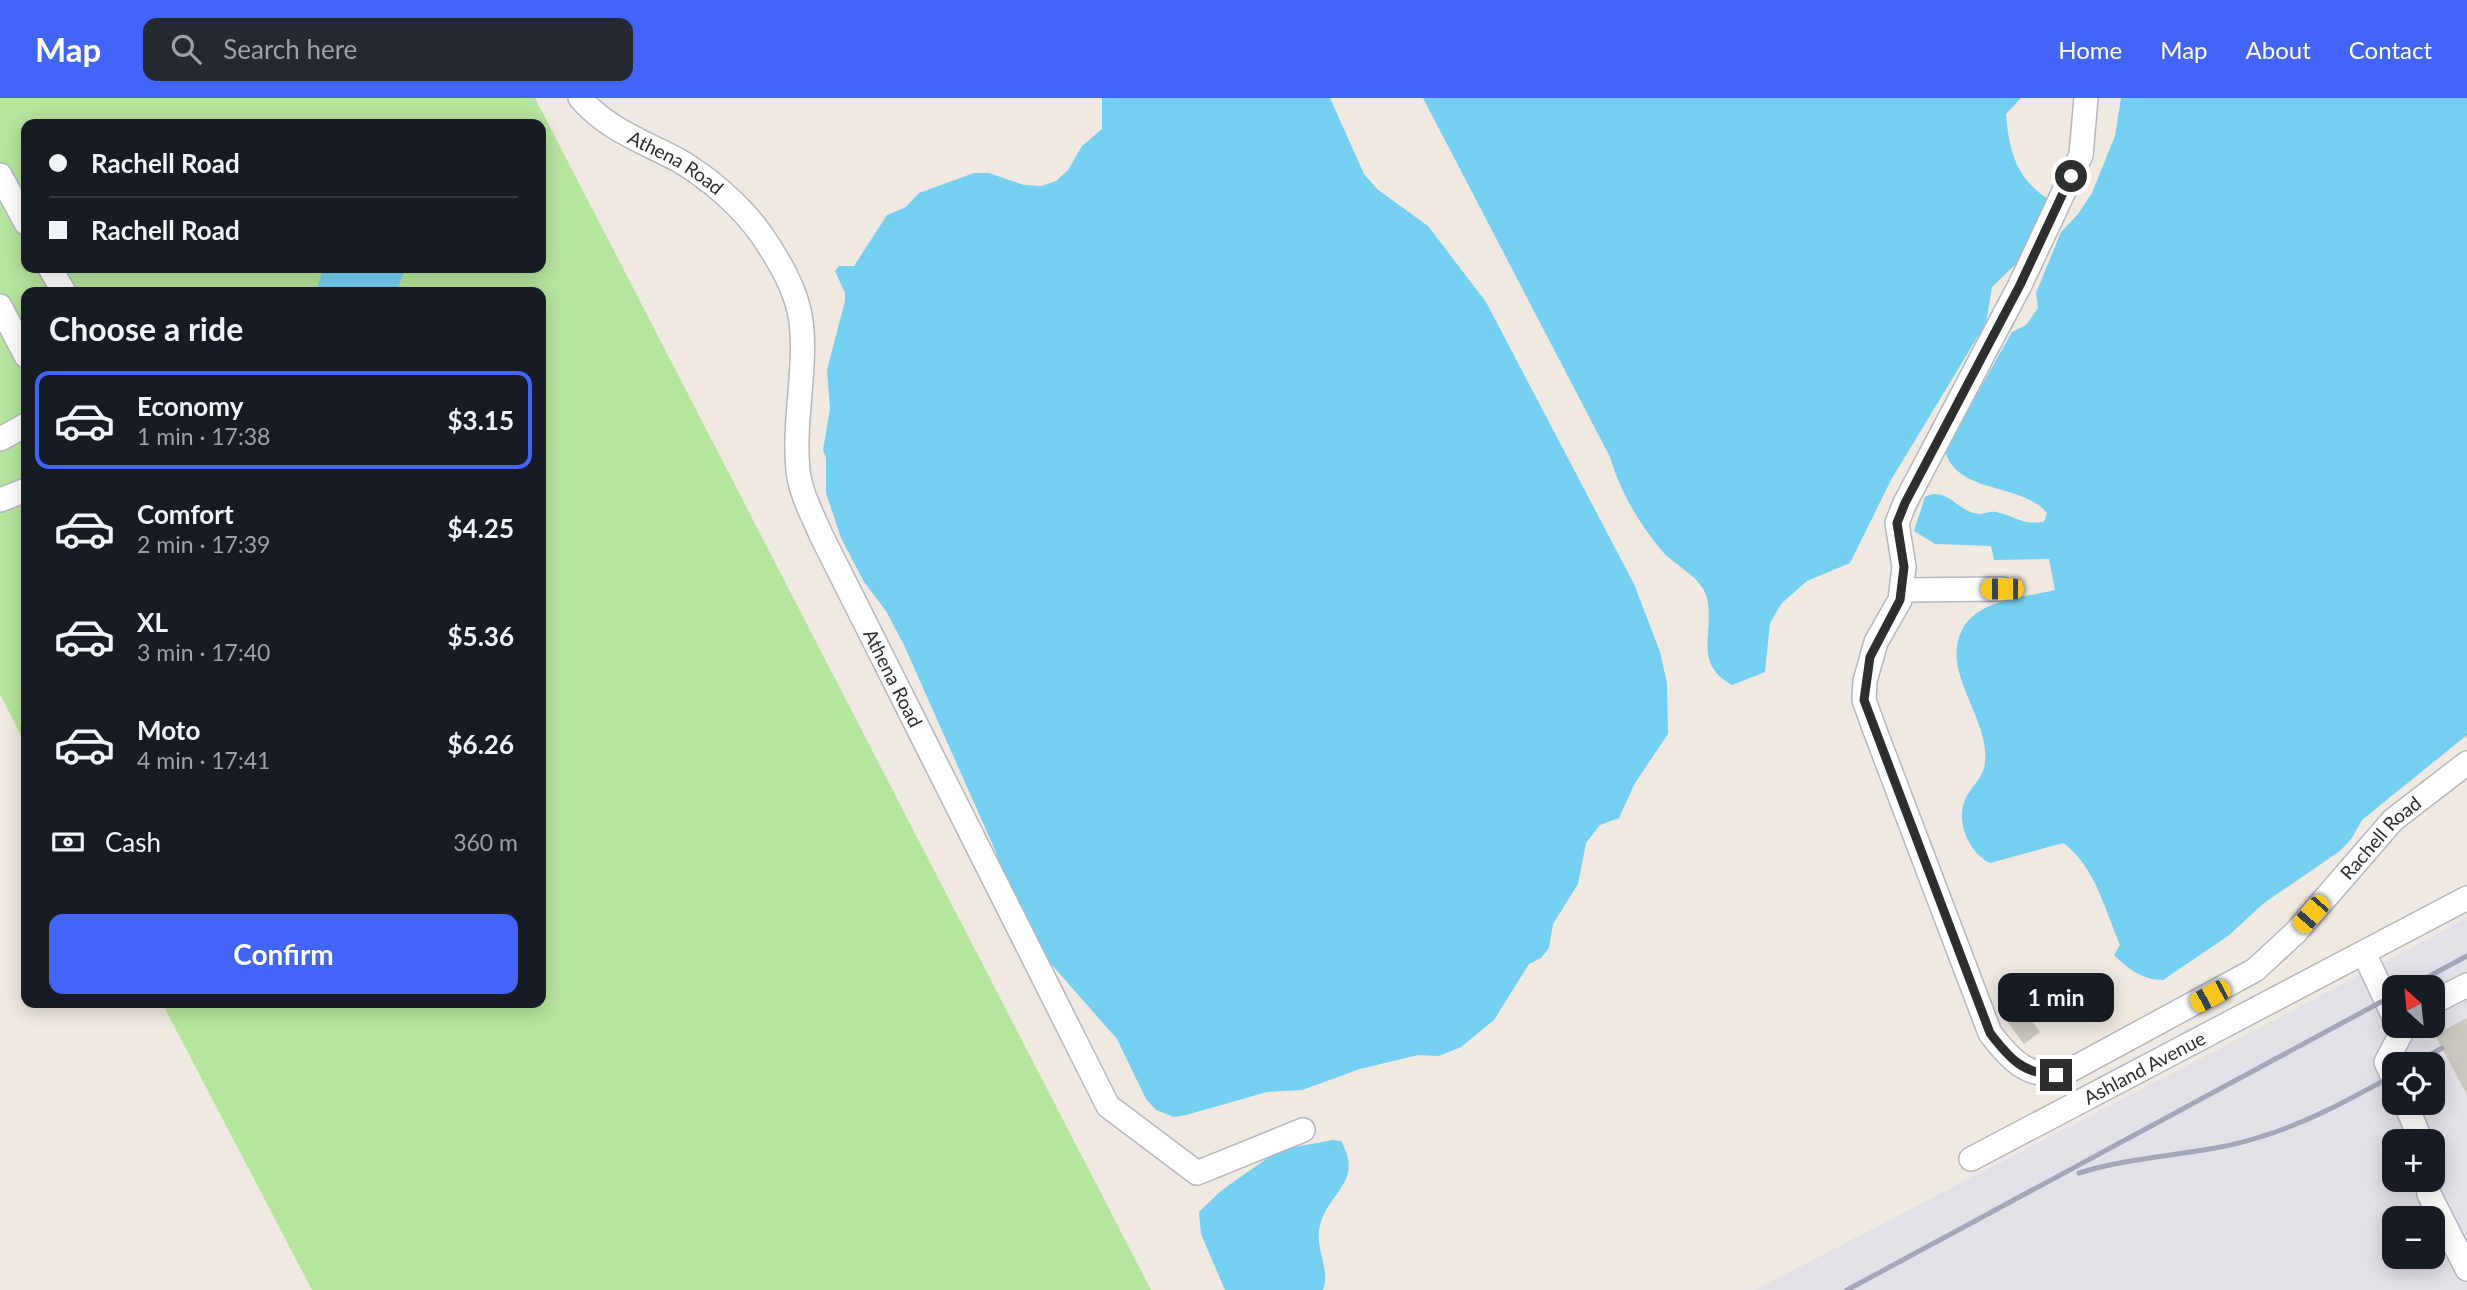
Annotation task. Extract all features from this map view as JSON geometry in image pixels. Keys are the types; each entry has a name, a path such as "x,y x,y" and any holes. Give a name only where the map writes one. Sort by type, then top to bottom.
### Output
{"street":[{"name":"Athena Road","path":"580,98 612,129 679,161 731,200 761,234 782,270 796,297 801,322 796,443 798,473 804,495 821,535 1108,1105 1196,1173 1303,1130"},
{"name":"Rachell Road","path":"2086,98 2081,155 2020,285 1897,523 1904,567 1902,590 1892,619 1870,657 1864,700 1990,1033 2005,1053 2028,1072 2048,1075 2067,1072 2255,970 2296,932 2393,820 2467,764"},
{"path":"1,181 21,215"},
{"path":"0,306 21,346"},
{"path":"0,439 21,428"},
{"path":"0,500 21,492"},
{"path":"1902,590 2002,589"},
{"name":"Ashland Avenue","path":"1971,1159 2467,898"},
{"path":"2364,953 2382,989"},
{"path":"2445,996 2467,985"},
{"path":"2428,1192 2467,1269"}],"shaded area":[{"path":"2467,918 2467,1290 1755,1290 2267,1024"}],"green space":[{"path":"0,98 535,98 546,119 21,119 21,273 546,273 546,119 1151,1290 312,1290 165,1008 546,1008 546,287 21,287 21,735 0,694"}],"water":[{"path":"1102,98 1330,98 1364,174 1377,189 1428,226 1486,302 1634,584 1660,652 1667,683 1668,734 1635,783 1619,818 1600,825 1586,843 1578,884 1553,924 1549,948 1541,958 1529,964 1494,1020 1461,1047 1439,1056 1418,1055 1360,1069 1302,1090 1267,1092 1174,1117 1156,1110 1146,1099 1117,1039 1037,948 1012,897 995,850 904,645 886,611 864,582 841,538 826,493 826,458 823,450 830,409 827,370 845,301 845,293 835,271 839,266 854,266 887,215 906,207 919,193 974,173 989,173 1024,185 1041,186 1056,181 1068,170 1082,146 1102,129"},
{"path":"1423,98 2021,98 2006,114 2012,152 2021,173 2048,199 2022,258 1992,287 1986,323 1891,480 1850,563 1807,581 1782,603 1770,623 1765,672 1732,685 1712,667 1708,646 1709,611 1704,591 1694,578 1662,551 1631,507 1610,457"},
{"path":"2121,98 2467,98 2467,735 2362,820 2352,838 2340,851 2264,903 2228,936 2163,980 2136,973 2114,955 2120,945 2098,890 2083,864 2063,843 1990,863 1976,852 1963,827 1962,809 1984,768 1985,745 1961,678 1957,645 1963,628 1970,618 1980,611 2004,601 2055,590 2049,559 1994,560 1991,546 1935,544 1914,531 1925,497 1933,494 1940,494 1971,512 1996,512 2024,521 2044,522 2047,513 2036,503 1963,475 1952,465 1945,451 2012,332 2026,325 2038,308 2036,293 2061,232 2078,214 2092,193 2115,136"},
{"path":"322,273 403,273 399,287 317,287"},
{"path":"1333,1140 1341,1141 1349,1167 1343,1186 1324,1213 1320,1225 1319,1242 1325,1274 1323,1290 1225,1290 1201,1234 1199,1212 1222,1190 1279,1150"}],"building":[{"path":"2022,1008 2040,1032 2024,1044 2006,1020"},
{"path":"2467,1018 2467,1095 2437,1038 2445,1038 2445,1030"}],"railway":[{"path":"2431,975 2467,956"},
{"path":"1847,1290 2382,1001"},
{"path":"2435,1052 2442,1048"},
{"path":"2079,1173 2125,1162 2241,1143 2314,1117 2382,1082"}],"route":[{"path":"2056,1075 2028,1072 2005,1053 1990,1033 1864,700 1870,657 1900,600 1904,567 1897,523 2020,285 2071,176"}]}
